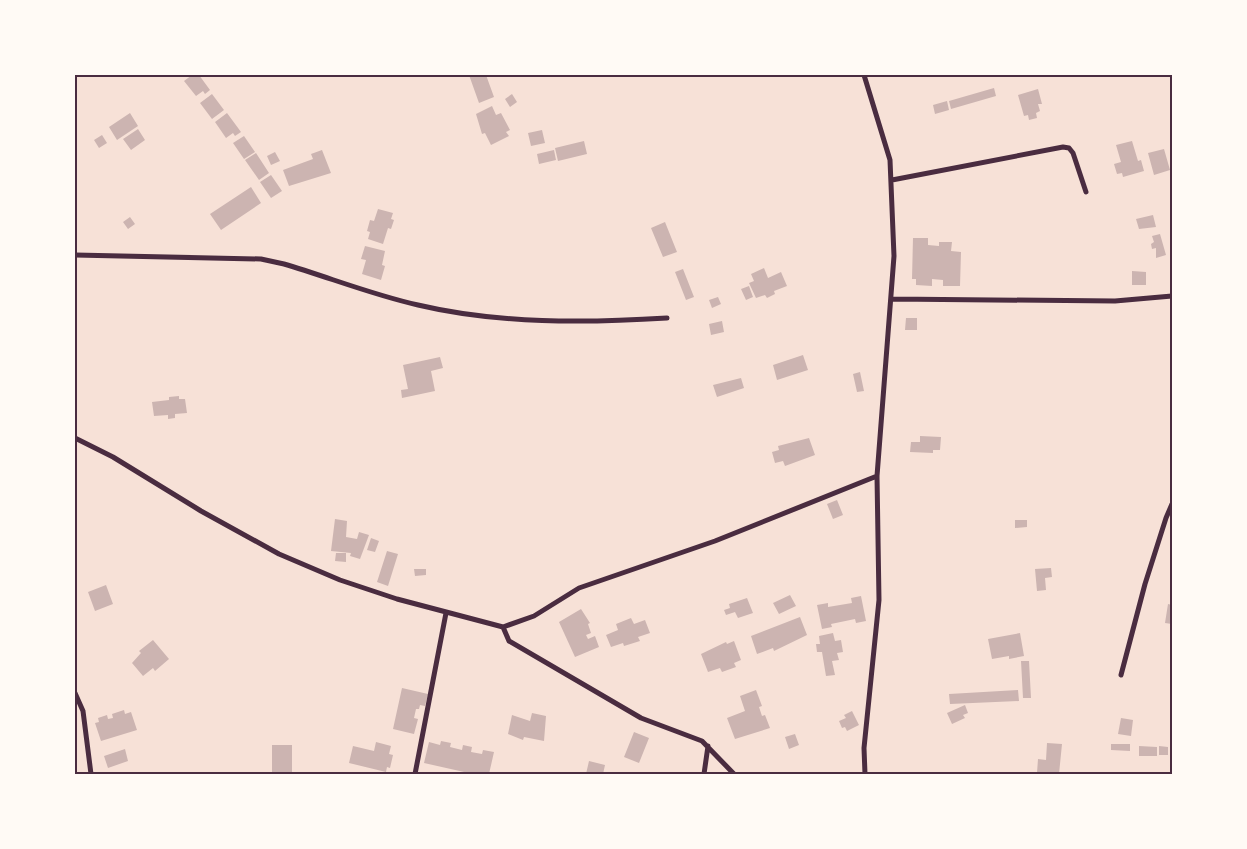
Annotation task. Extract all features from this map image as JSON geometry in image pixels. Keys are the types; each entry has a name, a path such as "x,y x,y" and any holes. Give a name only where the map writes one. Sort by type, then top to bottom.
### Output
{"street":[{"path":"864,75 890,160 894,256 877,476 879,600 864,748 865,774"},
{"path":"892,180 1069,148 1073,153 1086,192"},
{"path":"75,255 261,259 284,264 418,306 482,315 559,322 667,318"},
{"path":"892,300 1115,301 1172,296"},
{"path":"75,438 112,457 201,511 279,554 340,580 446,613 503,627 534,616 579,588 715,541 877,476"},
{"path":"1121,676 1145,584 1172,504"},
{"path":"415,774 446,613"},
{"path":"503,627 509,640 624,709 641,718 684,733 708,746 734,774"},
{"path":"75,693 83,711 91,774"},
{"path":"704,774 708,746"}],"building":[{"path":"192,75 199,75 210,90 205,94 203,91 196,96 184,81"},
{"path":"469,75 486,75 494,97 479,103"},
{"path":"994,88 996,96 951,109 949,101"},
{"path":"1038,89 1042,104 1038,104 1040,111 1036,113 1037,118 1029,120 1028,115 1024,116 1018,95"},
{"path":"212,94 224,110 212,119 200,103"},
{"path":"512,94 517,102 510,107 505,99"},
{"path":"947,101 949,110 935,114 933,105"},
{"path":"492,106 496,115 501,113 510,130 506,132 509,136 491,145 485,133 482,134 476,114"},
{"path":"130,113 138,126 117,140 109,127"},
{"path":"227,113 241,132 235,136 233,133 226,138 215,122"},
{"path":"138,129 145,140 131,150 123,139"},
{"path":"542,130 545,143 531,146 528,133"},
{"path":"102,135 107,143 99,148 94,140"},
{"path":"244,136 255,152 244,159 233,143"},
{"path":"584,141 587,154 558,161 555,148"},
{"path":"1132,141 1138,161 1141,160 1144,171 1123,177 1122,173 1117,174 1114,164 1121,162 1116,145"},
{"path":"1164,149 1170,170 1154,175 1148,153"},
{"path":"322,150 331,173 289,186 283,170 313,159 311,154"},
{"path":"554,150 556,160 539,164 537,154"},
{"path":"275,152 280,161 271,165 267,156"},
{"path":"256,153 269,173 259,180 245,160"},
{"path":"271,175 282,191 271,198 260,182"},
{"path":"251,187 261,203 221,230 210,214"},
{"path":"378,209 393,213 391,219 394,220 391,229 388,228 383,244 368,239 370,232 367,231 370,220 374,221"},
{"path":"1153,215 1156,227 1139,229 1136,219"},
{"path":"130,217 135,224 128,229 123,222"},
{"path":"665,222 677,252 663,257 651,228"},
{"path":"1160,234 1166,255 1156,258 1156,248 1152,249 1151,244 1154,242 1152,236"},
{"path":"913,238 928,238 928,245 939,246 939,242 952,242 951,251 961,252 960,286 943,286 943,280 932,279 932,286 916,285 916,279 912,279"},
{"path":"365,246 385,251 382,265 385,266 381,280 362,274 366,260 361,259"},
{"path":"764,268 768,278 781,272 787,286 774,291 775,294 767,298 765,295 756,298 749,283 754,281 751,274"},
{"path":"683,269 694,297 686,300 675,272"},
{"path":"1132,271 1146,272 1146,285 1132,285"},
{"path":"749,286 753,297 746,300 741,289"},
{"path":"718,297 721,304 712,308 709,300"},
{"path":"906,318 917,318 917,330 905,330"},
{"path":"722,321 724,332 711,335 709,324"},
{"path":"803,355 808,370 777,380 773,365"},
{"path":"440,357 443,368 431,371 435,391 402,398 401,390 408,389 403,365"},
{"path":"860,372 864,391 857,392 853,374"},
{"path":"741,378 744,388 717,397 713,385"},
{"path":"179,396 179,399 185,399 187,413 175,414 175,418 168,419 168,415 154,416 152,402 169,400 169,397"},
{"path":"920,436 941,437 940,450 933,450 933,453 910,452 911,442 920,442"},
{"path":"809,438 815,455 785,466 783,461 775,463 772,452 779,450 778,446"},
{"path":"837,500 843,515 833,519 827,504"},
{"path":"335,519 347,521 346,537 357,539 359,532 369,535 360,559 350,556 351,553 331,551"},
{"path":"1015,520 1027,520 1027,527 1015,528"},
{"path":"371,538 379,541 375,552 367,550"},
{"path":"387,551 398,554 388,586 377,582"},
{"path":"336,553 346,553 346,562 335,561"},
{"path":"1051,568 1052,577 1045,578 1046,590 1037,591 1035,569"},
{"path":"414,569 426,569 426,575 415,576"},
{"path":"106,585 113,604 95,611 88,592"},
{"path":"790,595 796,606 779,614 773,603"},
{"path":"861,596 866,621 856,623 855,619 831,624 832,627 822,629 817,605 828,603 828,607 852,603 851,598"},
{"path":"747,598 753,613 738,618 735,612 726,615 724,610 730,608 729,604"},
{"path":"1168,604 1172,605 1172,624 1165,623"},
{"path":"581,609 590,623 588,624 591,633 586,635 588,639 595,636 599,647 575,657 559,622"},
{"path":"800,617 807,635 774,651 773,648 757,654 751,636"},
{"path":"631,618 634,624 645,620 650,633 638,637 640,641 624,646 623,643 611,647 606,635 618,630 616,624"},
{"path":"833,633 835,641 841,640 843,652 837,653 839,660 832,661 835,675 826,676 822,652 817,652 816,644 820,644 819,636"},
{"path":"1020,633 1024,656 1009,659 1009,656 992,659 988,639"},
{"path":"153,640 169,659 155,671 153,668 143,676 132,663 141,653 139,651"},
{"path":"734,641 741,660 734,663 736,667 722,672 720,668 708,672 701,654 726,642 727,644"},
{"path":"1021,661 1029,661 1031,698 1023,698"},
{"path":"402,688 428,694 425,706 420,705 419,709 416,709 414,718 418,719 414,734 393,729"},
{"path":"756,690 762,706 759,707 762,716 765,715 770,728 735,739 727,718 745,711 740,696"},
{"path":"1018,690 1019,701 950,704 949,694"},
{"path":"965,705 968,713 963,715 965,718 952,724 947,713"},
{"path":"124,710 125,714 131,712 137,730 101,741 95,723 99,722 98,718 107,715 108,719 113,718 112,714"},
{"path":"852,711 859,725 847,731 845,727 842,728 839,721 846,718 844,715"},
{"path":"532,713 546,716 544,741 524,737 523,740 508,734 512,715 530,721"},
{"path":"1121,718 1133,720 1131,736 1118,734"},
{"path":"634,732 649,738 639,763 624,757"},
{"path":"795,734 799,745 789,749 785,737"},
{"path":"441,741 451,743 450,747 462,750 463,745 472,747 471,752 482,754 483,750 494,752 489,774 473,774 424,763 429,742 440,745"},
{"path":"376,742 391,746 389,754 393,755 390,768 387,767 386,772 349,763 353,746 374,751"},
{"path":"1047,743 1062,744 1059,774 1037,773 1038,759 1046,760"},
{"path":"1111,744 1130,744 1130,751 1111,750"},
{"path":"272,745 292,745 292,774 272,774"},
{"path":"1139,746 1157,747 1157,756 1139,756"},
{"path":"1159,746 1168,747 1168,755 1159,755"},
{"path":"125,749 128,761 108,768 104,756"},
{"path":"589,761 605,765 603,774 586,774"}]}
